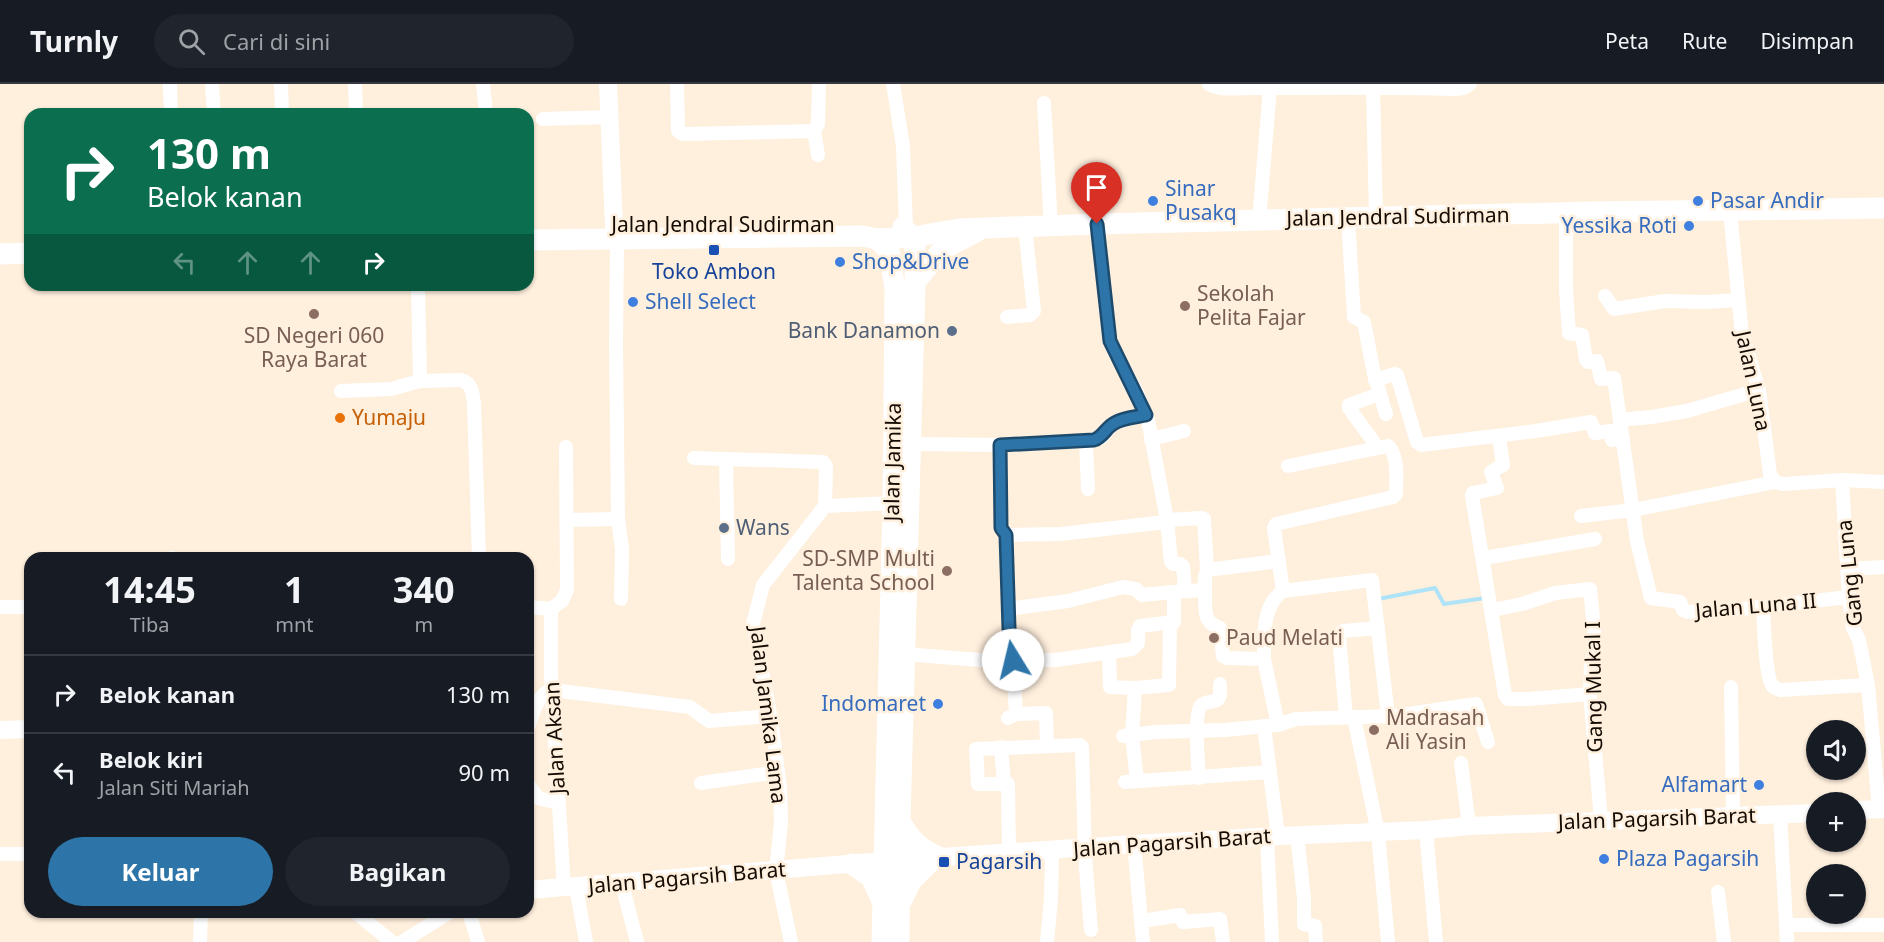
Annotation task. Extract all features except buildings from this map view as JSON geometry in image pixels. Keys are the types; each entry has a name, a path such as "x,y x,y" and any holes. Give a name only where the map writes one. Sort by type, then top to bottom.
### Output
{"main road":[{"name":"Jalan Jendral Sudirman","path":"534,228 615,233 877,239 909,232 1097,224 1884,208"},
{"name":"Jalan Jendral Sudirman","path":"534,240 615,233 894,224 909,232"},
{"path":"915,282 944,249 984,228"},
{"name":"Jalan Jamika","path":"892,825 904,654 916,249 909,232"},
{"path":"0,240 24,239"},
{"name":"Jalan Jamika","path":"877,239 889,251 895,289 892,908 899,942"},
{"path":"0,254 24,253"},
{"path":"892,825 937,858 911,880 904,895 892,908 873,880 855,863 875,849 892,825"},
{"name":"Jalan Jamika","path":"882,942 892,908"}],"street":[{"path":"170,84 171,108"},
{"path":"213,84 214,108"},
{"path":"281,84 282,108"},
{"path":"355,84 356,108"},
{"path":"483,84 485,108"},
{"path":"608,84 615,233 618,519 622,549 621,598"},
{"path":"678,84 679,133 814,130"},
{"path":"818,155 814,130 818,124 819,84"},
{"path":"893,84 903,146 909,232"},
{"path":"1209,84 1214,87 1270,88 1301,85 1415,86 1456,89 1470,84"},
{"path":"1373,87 1376,218"},
{"path":"1259,221 1270,88"},
{"path":"1044,104 1051,226"},
{"path":"543,119 610,117"},
{"name":"Jalan Luna","path":"1730,211 1742,335 1760,390 1770,474 1775,482"},
{"path":"1566,213 1566,290 1569,333 1583,336 1586,360 1588,362 1597,361 1601,379 1614,378 1632,510"},
{"path":"1348,218 1354,317 1364,322 1377,387 1386,414"},
{"path":"904,654 980,660 1064,660 1132,650 1136,647 1140,626 1170,623 1176,620 1183,566 1172,564 1167,521 1146,415 1110,341 1097,224"},
{"path":"1007,317 1030,315 1034,311 1025,227"},
{"path":"418,291 420,381"},
{"path":"1605,296 1614,309 1665,301 1738,300"},
{"path":"1378,448 1349,405 1395,374 1419,444 1499,436 1591,422 1594,433 1610,431 1612,440 1623,438"},
{"path":"341,391 391,389 420,381 466,381 471,387 474,403 479,552"},
{"path":"1620,420 1687,411 1760,390"},
{"path":"910,444 1000,445 1086,441 1101,438 1111,425 1117,422 1146,415"},
{"path":"1151,440 1184,431"},
{"path":"1499,436 1503,465 1491,472 1497,488 1472,494 1507,699 1590,694"},
{"path":"1086,441 1088,489"},
{"path":"1000,445 1001,528 1006,535 1012,716 1046,713 1047,746"},
{"path":"1283,591 1274,528 1276,524 1389,498 1396,494 1395,464 1391,448 1388,446 1288,466"},
{"path":"534,608 551,609 562,601 567,590 566,447"},
{"path":"694,458 823,462 826,466 825,506 893,503"},
{"path":"726,459 728,559"},
{"path":"1581,516 1632,510 1775,482 1842,480 1884,482"},
{"name":"Gang Luna","path":"1842,480 1849,597 1853,628 1859,640 1868,685 1882,809"},
{"name":"Jalan Jamika Lama","path":"791,942 776,871 781,823 778,772 771,716 753,624 763,585 825,506"},
{"name":"Jalan Luna II","path":"1632,510 1651,598 1680,602 1683,610 1687,612 1763,607 1849,597"},
{"path":"567,520 618,519"},
{"path":"1006,535 1060,534 1167,521 1204,519 1207,621 1220,628 1223,656 1264,659"},
{"path":"1484,558 1595,539"},
{"path":"1008,609 1068,601 1124,587 1136,589 1142,595 1278,561"},
{"path":"1847,569 1884,567"},
{"path":"1272,942 1271,726 1264,659 1266,620 1275,596 1283,591 1372,580 1388,716"},
{"name":"Gang Mukal I","path":"1492,610 1522,604 1555,593 1590,589 1596,649 1591,662 1590,694 1601,820"},
{"path":"0,607 24,607"},
{"path":"1763,607 1770,681 1773,687 1780,690 1868,685"},
{"name":"Jalan Aksan","path":"551,609 552,690 558,803 570,888 586,942"},
{"path":"1108,652 1110,687 1135,688 1169,685 1170,623"},
{"path":"1378,628 1343,631 1339,635 1350,717 1378,833 1388,942"},
{"path":"1199,778 1197,732 1199,709 1202,704 1217,700 1220,696 1220,684"},
{"path":"1731,687 1733,816"},
{"path":"1135,688 1128,736 1131,782 1270,772"},
{"path":"534,711 543,693 552,690 690,707 709,721 771,716"},
{"path":"1128,736 1156,732 1197,732 1271,726 1296,719 1388,716 1476,704 1488,742"},
{"path":"0,730 24,729"},
{"path":"1009,854 1008,784 977,783 976,749 1076,744 1082,747 1085,848 1091,930"},
{"path":"1001,747 1004,783"},
{"path":"1461,763 1468,826"},
{"path":"701,783 778,772"},
{"path":"534,793 537,798 558,803"},
{"path":"1866,810 1882,809"},
{"name":"Jalan Pagarsih Barat","path":"534,890 855,863 1134,844 1378,833 1468,826 1806,814"},
{"path":"1780,815 1787,942"},
{"path":"1426,830 1436,942"},
{"path":"1297,835 1304,898 1304,923 1316,926 1316,942"},
{"path":"1134,844 1143,942"},
{"path":"1047,942 1052,851"},
{"path":"0,854 24,854"},
{"path":"622,884 637,942"},
{"path":"1718,892 1724,942"},
{"path":"1142,921 1180,915 1183,922 1221,919 1223,942"},
{"path":"200,942 201,918"},
{"path":"362,918 392,942"},
{"path":"410,940 441,918"},
{"path":"471,918 478,942"},
{"path":"1787,925 1884,925"}],"waterway":[{"path":"1378,599 1435,588 1444,604 1485,598"}],"place":[{"name":"Sinar Pusakq","path":"1153,201"},
{"name":"Pasar Andir","path":"1698,201"},
{"name":"Yessika Roti","path":"1689,226"},
{"name":"Toko Ambon","path":"714,250"},
{"name":"Shop&Drive","path":"840,262"},
{"name":"Shell Select","path":"633,302"},
{"name":"Sekolah Pelita Fajar","path":"1185,306"},
{"name":"SD Negeri 060 Raya Barat","path":"314,314"},
{"name":"Bank Danamon","path":"952,331"},
{"name":"Yumaju","path":"340,418"},
{"name":"Wans","path":"724,528"},
{"name":"SD-SMP Multi Talenta School","path":"947,571"},
{"name":"Paud Melati","path":"1214,638"},
{"name":"Indomaret","path":"938,704"},
{"name":"Madrasah Ali Yasin","path":"1374,730"},
{"name":"Alfamart","path":"1759,785"},
{"name":"Plaza Pagarsih","path":"1604,859"},
{"name":"Pagarsih","path":"944,862"}],"route":[{"path":"1013,660 1010,660 1006,535 1001,528 1000,445 1094,440 1101,438 1111,425 1117,422 1146,415 1110,341 1097,224"}]}
